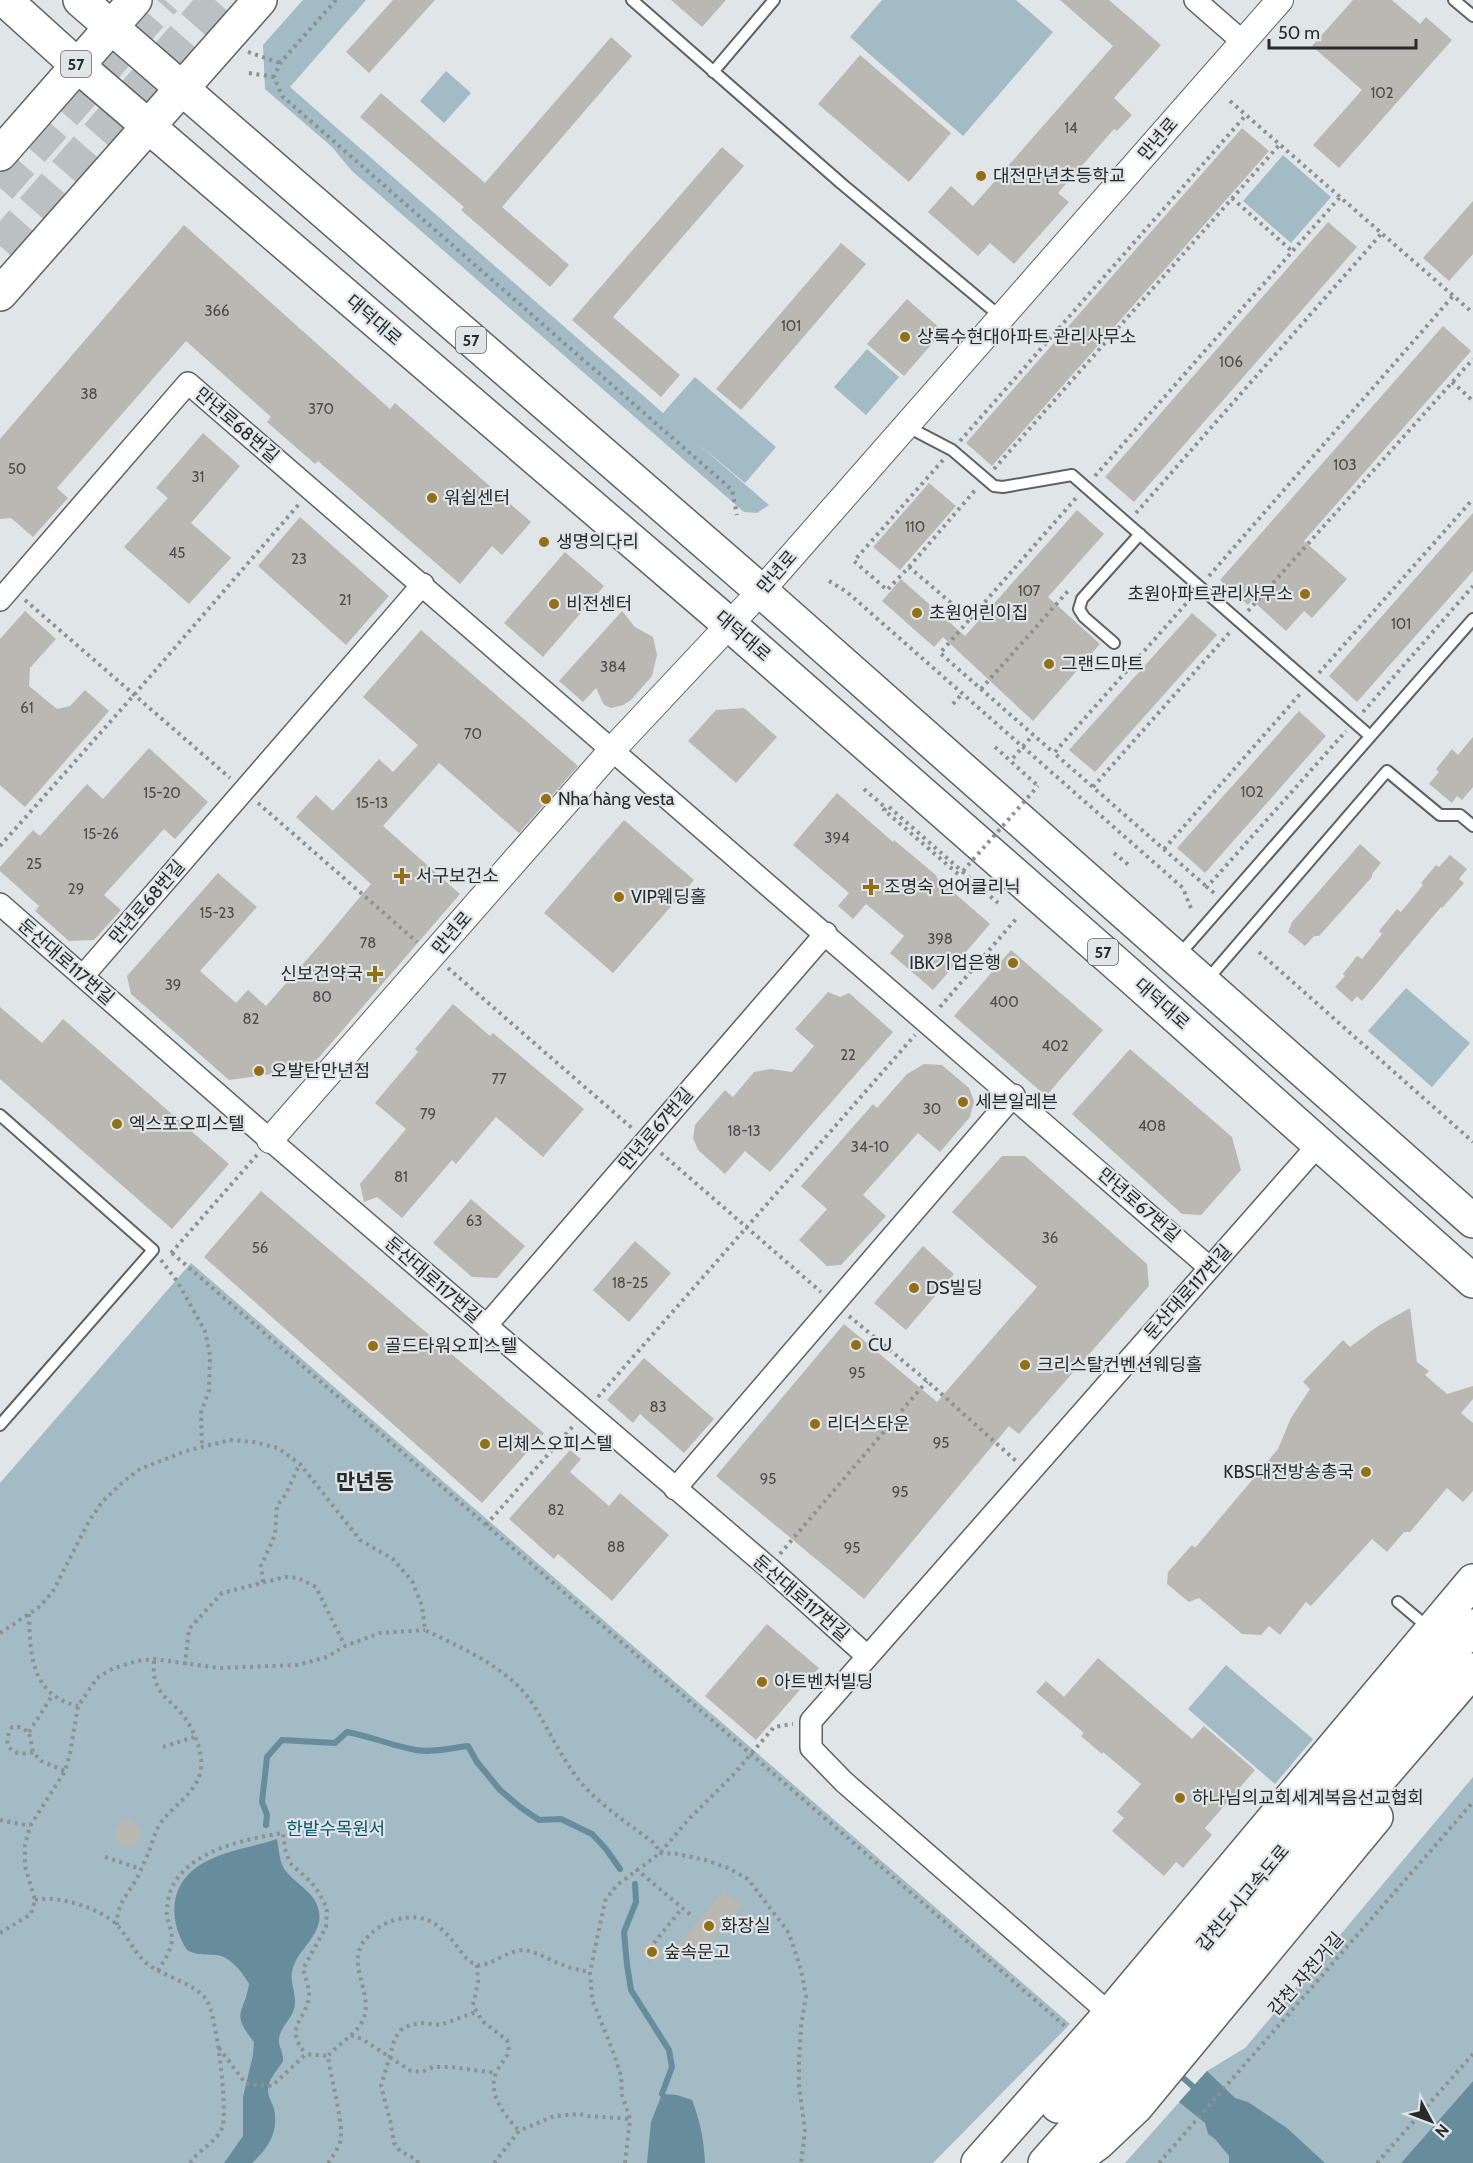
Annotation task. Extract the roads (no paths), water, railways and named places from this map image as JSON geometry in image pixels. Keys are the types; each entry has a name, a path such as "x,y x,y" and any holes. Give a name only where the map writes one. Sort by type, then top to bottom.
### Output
{"main road":[{"name":"대덕대로","path":"5,0 78,66 730,625 1473,1281"},
{"name":"57","path":"80,0 761,591 1473,1221"},
{"path":"0,154 135,0"},
{"path":"0,294 260,0"},
{"path":"978,2163 1110,2014 1473,1581"},
{"name":"갑천도시고속도로","path":"1006,2163 1157,1999 1473,1626"},
{"name":"갑천도시고속도로","path":"1045,2163 1176,2016 1473,1670"},
{"path":"1070,2163 1089,2153 1136,2107 1473,1700"}],"street":[{"path":"1195,0 1243,42"},
{"name":"만년로","path":"270,1140 612,750 761,591 1280,0"},
{"name":"만년로68번길","path":"5,594 188,383 423,584 612,750"},
{"name":"만년로68번길","path":"83,976 423,584"},
{"name":"만년로67번길","path":"612,750 1014,1095 1210,1268"},
{"name":"둔산대로117번길","path":"0,904 585,1412 769,1568 867,1656"},
{"name":"만년로67번길","path":"486,1326 826,933"},
{"path":"675,1489 1014,1095"},
{"name":"둔산대로117번길","path":"1110,2014 844,1782 811,1748 811,1721 1319,1144"}],"lane":[{"path":"632,0 712,72 1001,317"},
{"path":"712,72 774,0"},
{"path":"1454,0 1473,16"},
{"path":"906,425 952,450 994,486 1003,487 1072,475 1370,736"},
{"path":"1114,643 1084,617 1079,609 1082,598 1140,534"},
{"path":"1176,958 1473,619"},
{"path":"1204,983 1387,771 1440,815 1460,815 1473,826"},
{"path":"0,1115 153,1250 0,1425"},
{"path":"1398,1602 1433,1631"}],"waterway":[{"path":"266,1825 267,1815 262,1802 267,1757 282,1740 335,1743 347,1732 422,1751 468,1746 477,1762 500,1790 520,1807 539,1820 561,1819 592,1834 620,1869"},
{"path":"635,1884 636,1902 624,1932 627,1965 631,1990 669,2050 672,2067 662,2094"},
{"path":"1182,2077 1197,2090"}],"tunnel":[{"path":"0,188 165,0"},
{"path":"0,246 215,0"}],"place":[{"name":"대전만년초등학교","path":"981,176"},
{"name":"상록수현대아파트 관리사무소","path":"905,337"},
{"name":"워쉽센터","path":"432,498"},
{"name":"생명의다리","path":"544,542"},
{"name":"초원아파트관리사무소","path":"1305,594"},
{"name":"비전센터","path":"554,604"},
{"name":"초원어린이집","path":"917,613"},
{"name":"그랜드마트","path":"1049,664"},
{"name":"Nha hàng vesta","path":"546,799"},
{"name":"서구보건소","path":"402,876"},
{"name":"조명숙 언어클리닉","path":"871,887"},
{"name":"VIP웨딩홀","path":"619,897"},
{"name":"IBK기업은행","path":"1013,963"},
{"name":"신보건약국","path":"375,974"},
{"name":"오발탄만년점","path":"259,1071"},
{"name":"세븐일레븐","path":"963,1102"},
{"name":"엑스포오피스텔","path":"117,1124"},
{"name":"DS빌딩","path":"914,1288"},
{"name":"CU","path":"856,1345"},
{"name":"골드타워오피스텔","path":"373,1346"},
{"name":"크리스탈컨벤션웨딩홀","path":"1025,1365"},
{"name":"리더스타운","path":"815,1424"},
{"name":"리체스오피스텔","path":"485,1444"},
{"name":"KBS대전방송총국","path":"1366,1472"},
{"name":"아트벤처빌딩","path":"762,1682"},
{"name":"하나님의교회세계복음선교협회","path":"1180,1798"},
{"name":"화장실","path":"709,1926"},
{"name":"숲속문고","path":"652,1952"}],"district":[{"name":"만년동","path":"365,1481"}],"park label":[{"name":"한밭수목원서","path":"336,1829"}]}
